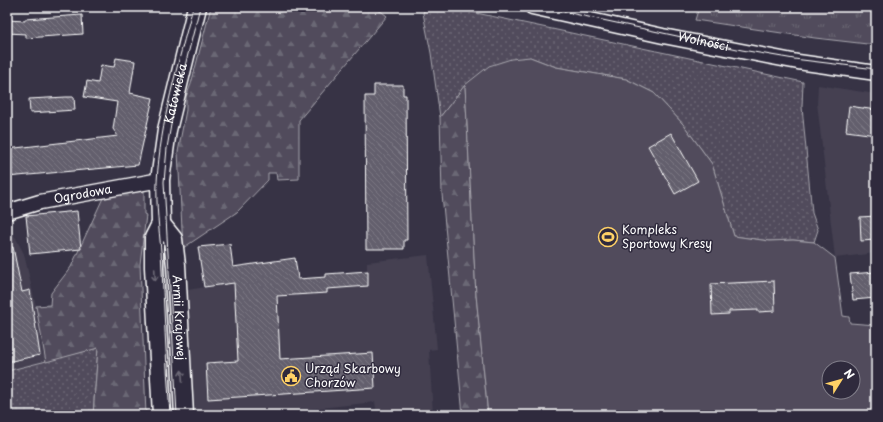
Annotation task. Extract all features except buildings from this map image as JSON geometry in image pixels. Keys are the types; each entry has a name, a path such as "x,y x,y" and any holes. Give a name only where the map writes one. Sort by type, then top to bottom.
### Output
{"street":[{"name":"Katowicka","path":"160,180 170,112 196,7"},
{"name":"Wolności","path":"532,7 663,36 798,62 876,73"},
{"name":"Ogrodowa","path":"7,212 40,202 160,180"},
{"name":"Armii Krajowej","path":"160,180 162,224 172,239 176,265 184,415"},
{"name":"Armii Krajowej","path":"162,224 154,238 154,267 162,415"},
{"path":"154,244 173,242"}],"shaded area":[{"path":"818,85 876,94 876,253 835,258 817,103"},
{"path":"7,225 9,225 24,254 36,306 46,362 7,371"},
{"path":"428,255 437,349 429,350 433,414 377,415 375,402 256,415 195,415 190,410 182,291 235,282 326,277 326,274 367,271 367,262"}],"green space":[{"path":"211,7 369,7 382,12 387,16 299,120 299,179 277,180 276,173 268,173 268,180 237,212 183,248 178,152 186,110 186,97 191,84"},
{"path":"699,7 876,7 876,45 815,38 695,20"},
{"path":"425,9 462,10 803,82 802,107 812,213 818,230 814,242 793,240 769,241 734,236 712,164 683,124 654,93 626,79 556,67 530,57 465,85 440,117 431,53 423,13"},
{"name":"Kompleks Sportowy Kresy","path":"530,57 556,67 626,79 654,93 683,124 712,164 734,236 769,241 793,240 814,242 835,258 843,316 849,317 850,323 876,325 876,415 488,415 476,295 465,85 489,66 511,59"},
{"path":"465,85 476,295 488,415 463,415 442,194 440,117"},
{"path":"144,191 144,214 146,215 140,264 146,415 93,415 98,348 46,362 36,306 50,305 51,293 71,267 103,198 116,194"},
{"path":"98,348 93,415 7,415 7,371"}],"tram line":[{"path":"170,415 161,251 157,208 157,182 166,116 193,7"},
{"path":"177,415 164,182 167,148 173,113 200,7"},
{"path":"542,7 742,50 794,59 876,69"}],"place":[{"name":"Kompleks Sportowy Kresy","path":"608,237"},
{"name":"Urząd Skarbowy Chorzów","path":"291,376"}]}
